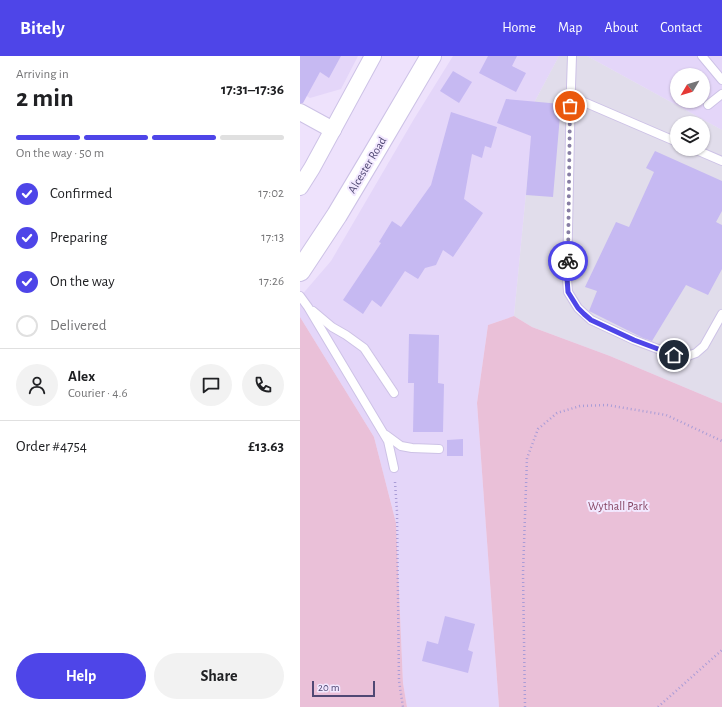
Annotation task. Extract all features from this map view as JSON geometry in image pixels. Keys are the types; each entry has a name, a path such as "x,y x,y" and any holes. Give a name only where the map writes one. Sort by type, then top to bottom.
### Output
{"street":[{"path":"300,187 312,168 373,56"},
{"name":"Alcester Road","path":"300,271 337,215 431,56"},
{"path":"300,112 333,130"}],"lane":[{"path":"572,56 570,96 568,292 578,308 591,320 634,340 674,355 685,357 696,353 704,346 722,314"},
{"path":"702,56 722,80"},
{"path":"710,103 722,94"},
{"path":"570,96 670,139"},
{"path":"710,156 722,161"},
{"path":"300,296 388,441 394,468"},
{"path":"308,307 332,327 364,348 394,393"},
{"path":"383,432 401,446 439,449"}],"path":[{"path":"526,707 523,573 527,458 538,429 557,413 580,406 607,405 666,415 722,441"},
{"path":"394,468 397,512 399,681 403,707"},
{"path":"658,707 722,650"}],"shaded area":[{"path":"300,56 358,56 341,89 310,98 300,92"},
{"path":"453,56 559,56 535,101 514,316 488,325 477,403 499,707 407,707 403,683 396,523 374,437 300,317 300,297 331,261 414,119"},
{"path":"559,56 587,56 670,101 670,108 682,108 696,116 670,116 670,156 710,156 710,123 722,130 722,403 610,356 532,327 514,316 535,101"},
{"path":"587,56 722,56 722,130 710,123 710,116 696,116 682,108 710,108 710,68 670,68 670,101"}],"green space":[{"name":"Wythall Park","path":"514,316 532,327 610,356 722,403 722,707 499,707 477,403 488,325"},
{"path":"300,317 374,437 396,523 403,683 407,707 300,707"}],"building":[{"path":"300,56 341,56 329,78 320,72 303,103 300,103"},
{"path":"488,56 517,56 512,66 526,73 516,92 479,73"},
{"path":"453,71 472,82 459,103 440,91"},
{"path":"506,99 561,104 553,197 526,195 531,136 497,123"},
{"path":"451,112 497,127 491,148 485,146 482,158 472,154 464,199 483,213 453,257 443,250 436,265 425,268 418,279 405,271 381,307 372,300 363,314 343,300 381,243 379,242 392,221 401,227 431,185"},
{"path":"655,151 722,181 722,211 716,222 722,225 722,269 708,295 686,285 652,341 589,311 597,291 585,287 616,222 629,227 654,172 646,168"},
{"path":"409,334 439,335 438,383 444,384 443,432 413,432 414,383 408,383"},
{"path":"463,439 463,456 447,456 447,440"},
{"path":"445,616 475,624 468,650 473,652 468,673 422,661 427,641 438,644"}],"way so far":[{"path":"568,261 570,106"}],"route":[{"path":"568,261 568,292 578,308 584,314 591,320 634,340 674,355"}]}
